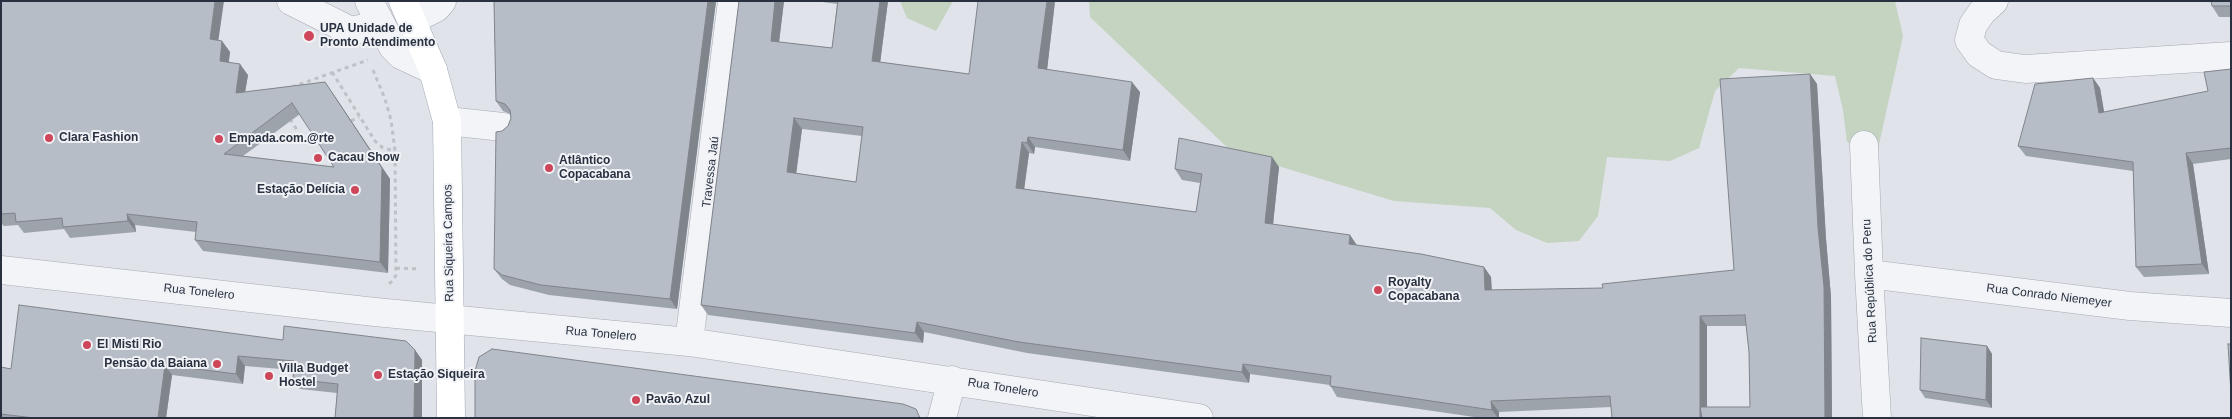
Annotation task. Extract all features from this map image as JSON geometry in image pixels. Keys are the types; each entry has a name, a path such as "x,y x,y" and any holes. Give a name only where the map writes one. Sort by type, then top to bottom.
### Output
{"main road":[{"name":"Rua Siqueira Campos","path":"408,10 433,70 447,121 451,418"}],"street":[{"path":"291,1 346,30 368,19 401,55 433,70"},
{"path":"408,10 436,8 442,1"},
{"name":"Travessa Jaú","path":"690,342 732,1"},
{"path":"1994,1 1982,12 1973,25 1969,40 1979,54 1996,65 2025,69 2231,56"},
{"path":"447,121 503,127"},
{"name":"Rua República do Peru","path":"1864,145 1877,418"},
{"name":"Rua Tonelero","path":"1,270 375,312 450,318 506,326 690,342 1199,418"},
{"name":"Rua Conrado Niemeyer","path":"1869,274 2130,306 2231,313"},
{"path":"942,418 952,380"}],"path":[{"path":"368,19 369,60 386,99 395,151 396,275 393,281 387,284 380,284 375,312"},
{"path":"283,90 369,60"},
{"path":"332,72 378,145 395,151"},
{"path":"288,115 297,130"},
{"path":"351,122 359,117"}],"green space":[{"path":"900,1 953,1 936,31 907,18"},
{"path":"1089,1 1895,1 1903,36 1876,158 1847,142 1843,110 1835,76 1739,68 1715,91 1699,148 1670,161 1607,157 1598,216 1579,241 1547,243 1516,230 1490,208 1394,201 1232,152 1090,17"}],"building":[{"path":"1,1 215,1 210,39 222,41 220,61 240,64 236,93 325,82 382,168 380,262 195,240 197,222 127,214 128,221 63,227 62,218 16,222 15,213 1,214","holes":["292,103 334,167 224,154"]},
{"path":"494,1 708,1 670,299 541,285 502,275 494,269 496,132 502,131 508,126 511,118 510,110 505,104 496,101"},
{"path":"739,1 775,1 771,41 832,48 838,1 880,1 872,61 969,74 978,1 1047,1 1038,68 1132,82 1123,150 1028,137 1027,143 1022,142 1016,188 1196,212 1202,174 1175,169 1179,138 1272,157 1265,223 1350,235 1349,244 1421,254 1484,267 1485,290 1603,288 1602,284 1734,270 1720,79 1810,74 1818,228 1824,287 1825,418 1702,418 1700,407 1700,418 1612,418 1610,396 1491,401 1492,410 1330,386 1331,376 1243,364 1242,372 1019,342 917,322 915,333 701,305","holes":["794,118 863,127 856,182 787,172","1745,315 1749,352 1750,407 1700,407 1700,316"]},
{"path":"2211,1 2231,1 2231,6 2212,6"},
{"path":"2231,69 2231,148 2186,153 2202,264 2136,267 2133,162 2018,146 2035,84 2093,78 2099,113 2208,91 2204,72"},
{"path":"19,305 283,340 284,326 406,341 415,350 414,418 335,418 338,384 293,379 294,361 238,356 236,374 165,365 158,418 34,418 1,414 1,367 11,369"},
{"path":"1921,338 1987,346 1986,400 1920,390"},
{"path":"2228,344 2231,344 2231,394"},
{"name":"Pavão Azul","path":"492,349 903,404 916,409 920,418 475,418 475,371 479,357"}],"place":[{"name":"UPA Unidade de Pronto Atendimento","path":"309,36"},
{"name":"Clara Fashion","path":"49,138"},
{"name":"Empada.com.@rte","path":"219,139"},
{"name":"Cacau Show","path":"318,158"},
{"name":"Atlântico Copacabana","path":"549,168"},
{"name":"Estação Delícia","path":"355,190"},
{"name":"Royalty Copacabana","path":"1378,290"},
{"name":"El Misti Rio","path":"87,345"},
{"name":"Pensão da Baiana","path":"217,364"},
{"name":"Estação Siqueira","path":"378,375"},
{"name":"Villa Budget Hostel","path":"269,376"},
{"name":"Pavão Azul","path":"636,400"}]}
